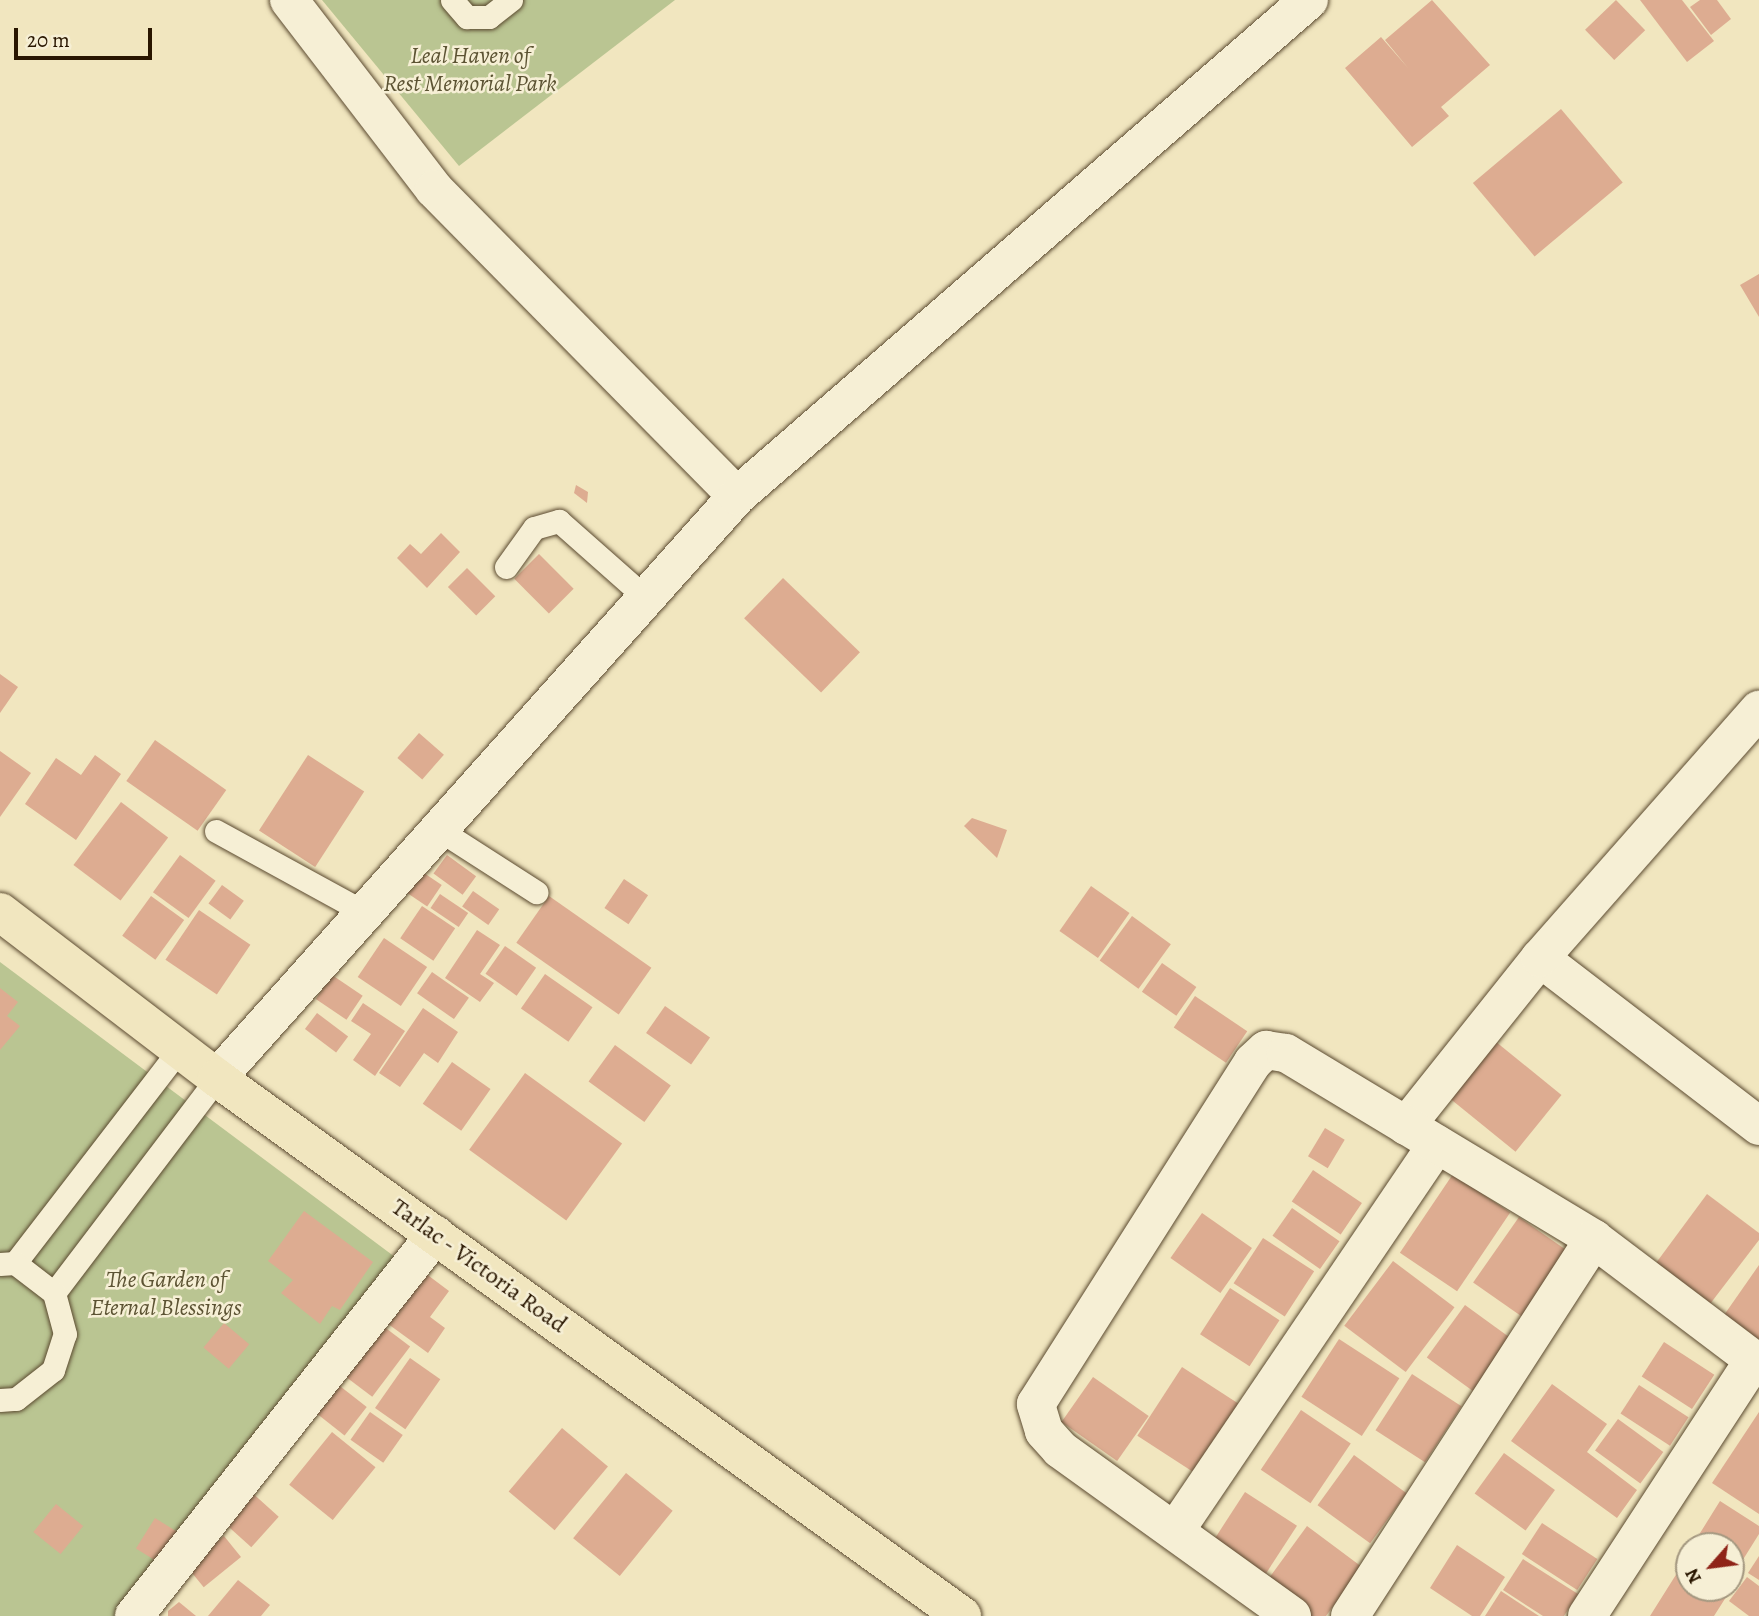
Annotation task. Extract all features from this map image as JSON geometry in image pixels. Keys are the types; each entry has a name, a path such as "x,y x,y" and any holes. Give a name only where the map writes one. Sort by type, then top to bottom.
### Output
{"main road":[{"name":"Tarlac - Victoria Road","path":"0,912 217,1078 962,1616"}],"street":[{"path":"289,0 434,189 737,496"},
{"path":"217,1078 737,496 1309,0"},
{"path":"1175,1531 1422,1135 1540,958 1759,712"},
{"path":"1540,958 1759,1126"},
{"path":"1292,1616 1060,1450 1044,1431 1036,1404 1253,1062 1266,1050 1286,1053 1594,1240 1756,1362 1587,1616"},
{"path":"134,1616 435,1235"},
{"path":"1350,1616 1594,1240"}],"lane":[{"path":"452,0 467,17 489,17 511,0"},
{"path":"506,567 534,528 559,521 646,598"},
{"path":"438,829 536,892"},
{"path":"216,831 366,913"},
{"path":"0,1400 16,1399 53,1370 65,1334 54,1293 8,1264 180,1049"},
{"path":"54,1293 217,1078"}],"green space":[{"name":"Leal Haven of Rest Memorial Park","path":"322,0 675,0 459,166"},
{"name":"The Garden of Eternal Blessings","path":"0,962 403,1263 120,1616 0,1616"}],"building":[{"path":"1432,0 1490,65 1441,107 1449,116 1412,147 1345,68 1381,37 1408,68 1385,40"},
{"path":"1616,0 1645,30 1614,60 1585,30"},
{"path":"1640,0 1682,0 1714,41 1687,62"},
{"path":"1700,0 1717,0 1731,19 1711,35 1690,7"},
{"path":"1561,109 1623,183 1535,256 1473,183"},
{"path":"1759,274 1759,317 1740,285"},
{"path":"576,485 588,492 587,503 574,493"},
{"path":"441,533 460,552 427,588 397,558 410,544 421,554"},
{"path":"539,554 574,589 549,613 514,579"},
{"path":"467,568 495,596 476,615 448,587"},
{"path":"783,578 860,652 821,693 744,618"},
{"path":"0,674 18,687 0,713"},
{"path":"419,733 444,755 422,780 397,758"},
{"path":"155,740 226,790 198,831 126,781"},
{"path":"0,751 31,773 0,817"},
{"path":"95,755 121,774 76,840 25,804 56,758 81,775"},
{"path":"308,755 364,791 315,867 259,830"},
{"path":"121,802 168,838 121,901 73,865"},
{"path":"972,818 1007,830 997,858 964,826"},
{"path":"180,855 216,881 189,918 153,892"},
{"path":"447,855 476,876 463,895 433,874"},
{"path":"421,871 442,885 427,907 406,893"},
{"path":"624,879 648,895 628,924 604,908"},
{"path":"222,885 244,901 230,919 208,904"},
{"path":"1091,886 1130,913 1098,958 1059,931"},
{"path":"473,891 499,909 488,925 462,907"},
{"path":"440,894 468,913 459,927 430,908"},
{"path":"151,896 184,920 155,960 122,936"},
{"path":"549,896 651,968 619,1014 516,943"},
{"path":"422,906 455,928 433,961 400,938"},
{"path":"199,910 250,945 217,994 165,960"},
{"path":"1132,916 1171,944 1139,989 1100,960"},
{"path":"477,930 500,945 480,974 494,983 480,1002 445,978"},
{"path":"384,938 427,967 401,1006 358,977"},
{"path":"505,946 536,968 517,996 485,974"},
{"path":"1162,963 1196,987 1176,1016 1142,992"},
{"path":"432,972 469,998 454,1019 417,993"},
{"path":"545,974 593,1007 568,1042 521,1008"},
{"path":"332,975 363,996 346,1020 316,999"},
{"path":"0,988 18,1002 7,1016 20,1026 0,1050"},
{"path":"1195,996 1247,1031 1226,1063 1174,1028"},
{"path":"363,1003 405,1031 375,1076 353,1060 371,1034 351,1021"},
{"path":"665,1006 710,1038 691,1065 646,1033"},
{"path":"423,1008 458,1032 438,1063 424,1053 400,1087 379,1073"},
{"path":"317,1013 348,1036 336,1052 305,1029"},
{"path":"1490,1037 1561,1095 1516,1152 1444,1094"},
{"path":"615,1045 671,1086 644,1122 589,1081"},
{"path":"452,1062 491,1089 461,1131 423,1104"},
{"path":"525,1073 622,1144 566,1220 469,1150"},
{"path":"1325,1128 1345,1140 1328,1168 1308,1156"},
{"path":"1313,1170 1362,1203 1341,1234 1292,1202"},
{"path":"1453,1174 1510,1213 1457,1291 1400,1253"},
{"path":"1707,1194 1759,1233 1759,1240 1710,1304 1656,1263"},
{"path":"1292,1208 1340,1241 1320,1269 1272,1236"},
{"path":"304,1211 373,1262 340,1310 332,1306 320,1324 281,1293 293,1280 268,1261"},
{"path":"1202,1213 1252,1248 1220,1293 1170,1258"},
{"path":"1519,1217 1570,1253 1524,1318 1473,1283"},
{"path":"1263,1238 1314,1271 1285,1317 1234,1283"},
{"path":"1393,1261 1454,1307 1406,1372 1344,1326"},
{"path":"1759,1265 1759,1344 1722,1318"},
{"path":"421,1270 449,1291 430,1317 445,1328 428,1353 384,1321"},
{"path":"1230,1288 1279,1320 1250,1366 1200,1334"},
{"path":"1465,1305 1511,1339 1473,1391 1427,1358"},
{"path":"224,1323 249,1344 229,1369 203,1348"},
{"path":"379,1323 410,1346 372,1397 341,1373"},
{"path":"1339,1339 1399,1378 1362,1436 1301,1397"},
{"path":"1664,1342 1714,1375 1692,1409 1642,1376"},
{"path":"410,1358 440,1379 405,1429 375,1408"},
{"path":"1182,1367 1239,1404 1194,1473 1137,1436"},
{"path":"1412,1374 1461,1406 1425,1462 1376,1430"},
{"path":"1093,1377 1149,1416 1117,1461 1061,1422"},
{"path":"336,1383 367,1407 345,1435 314,1411"},
{"path":"1552,1384 1607,1424 1587,1452 1637,1490 1617,1518 1511,1441"},
{"path":"1639,1385 1688,1417 1670,1446 1620,1414"},
{"path":"1301,1410 1351,1444 1310,1503 1261,1470"},
{"path":"370,1412 403,1435 383,1463 350,1440"},
{"path":"1759,1412 1759,1514 1712,1483"},
{"path":"1618,1419 1663,1452 1640,1483 1595,1451"},
{"path":"562,1428 608,1467 555,1530 509,1492"},
{"path":"332,1432 376,1467 333,1520 289,1485"},
{"path":"1504,1453 1555,1490 1526,1530 1475,1493"},
{"path":"1354,1455 1407,1493 1370,1543 1318,1505"},
{"path":"626,1473 673,1511 620,1576 573,1538"},
{"path":"249,1490 279,1517 251,1547 222,1520"},
{"path":"1245,1492 1297,1526 1262,1579 1210,1546"},
{"path":"1720,1501 1759,1526 1759,1534 1745,1556 1745,1532 1701,1532"},
{"path":"56,1504 83,1526 61,1554 33,1532"},
{"path":"155,1518 179,1533 160,1563 136,1549"},
{"path":"1542,1523 1597,1559 1577,1590 1522,1554"},
{"path":"1307,1526 1362,1567 1326,1616 1308,1616 1264,1585"},
{"path":"224,1536 241,1557 204,1587 187,1566"},
{"path":"1457,1545 1505,1577 1480,1616 1472,1616 1430,1588"},
{"path":"1759,1556 1759,1580 1748,1573"},
{"path":"1523,1559 1578,1594 1564,1616 1543,1616 1503,1590"},
{"path":"1675,1576 1675,1602 1723,1602 1714,1616 1650,1616"},
{"path":"1747,1577 1759,1586 1759,1616 1749,1616 1730,1602 1745,1602"},
{"path":"238,1580 270,1605 261,1616 208,1616"},
{"path":"1501,1591 1539,1616 1485,1616"},
{"path":"179,1602 196,1616 168,1616 168,1611"}]}
